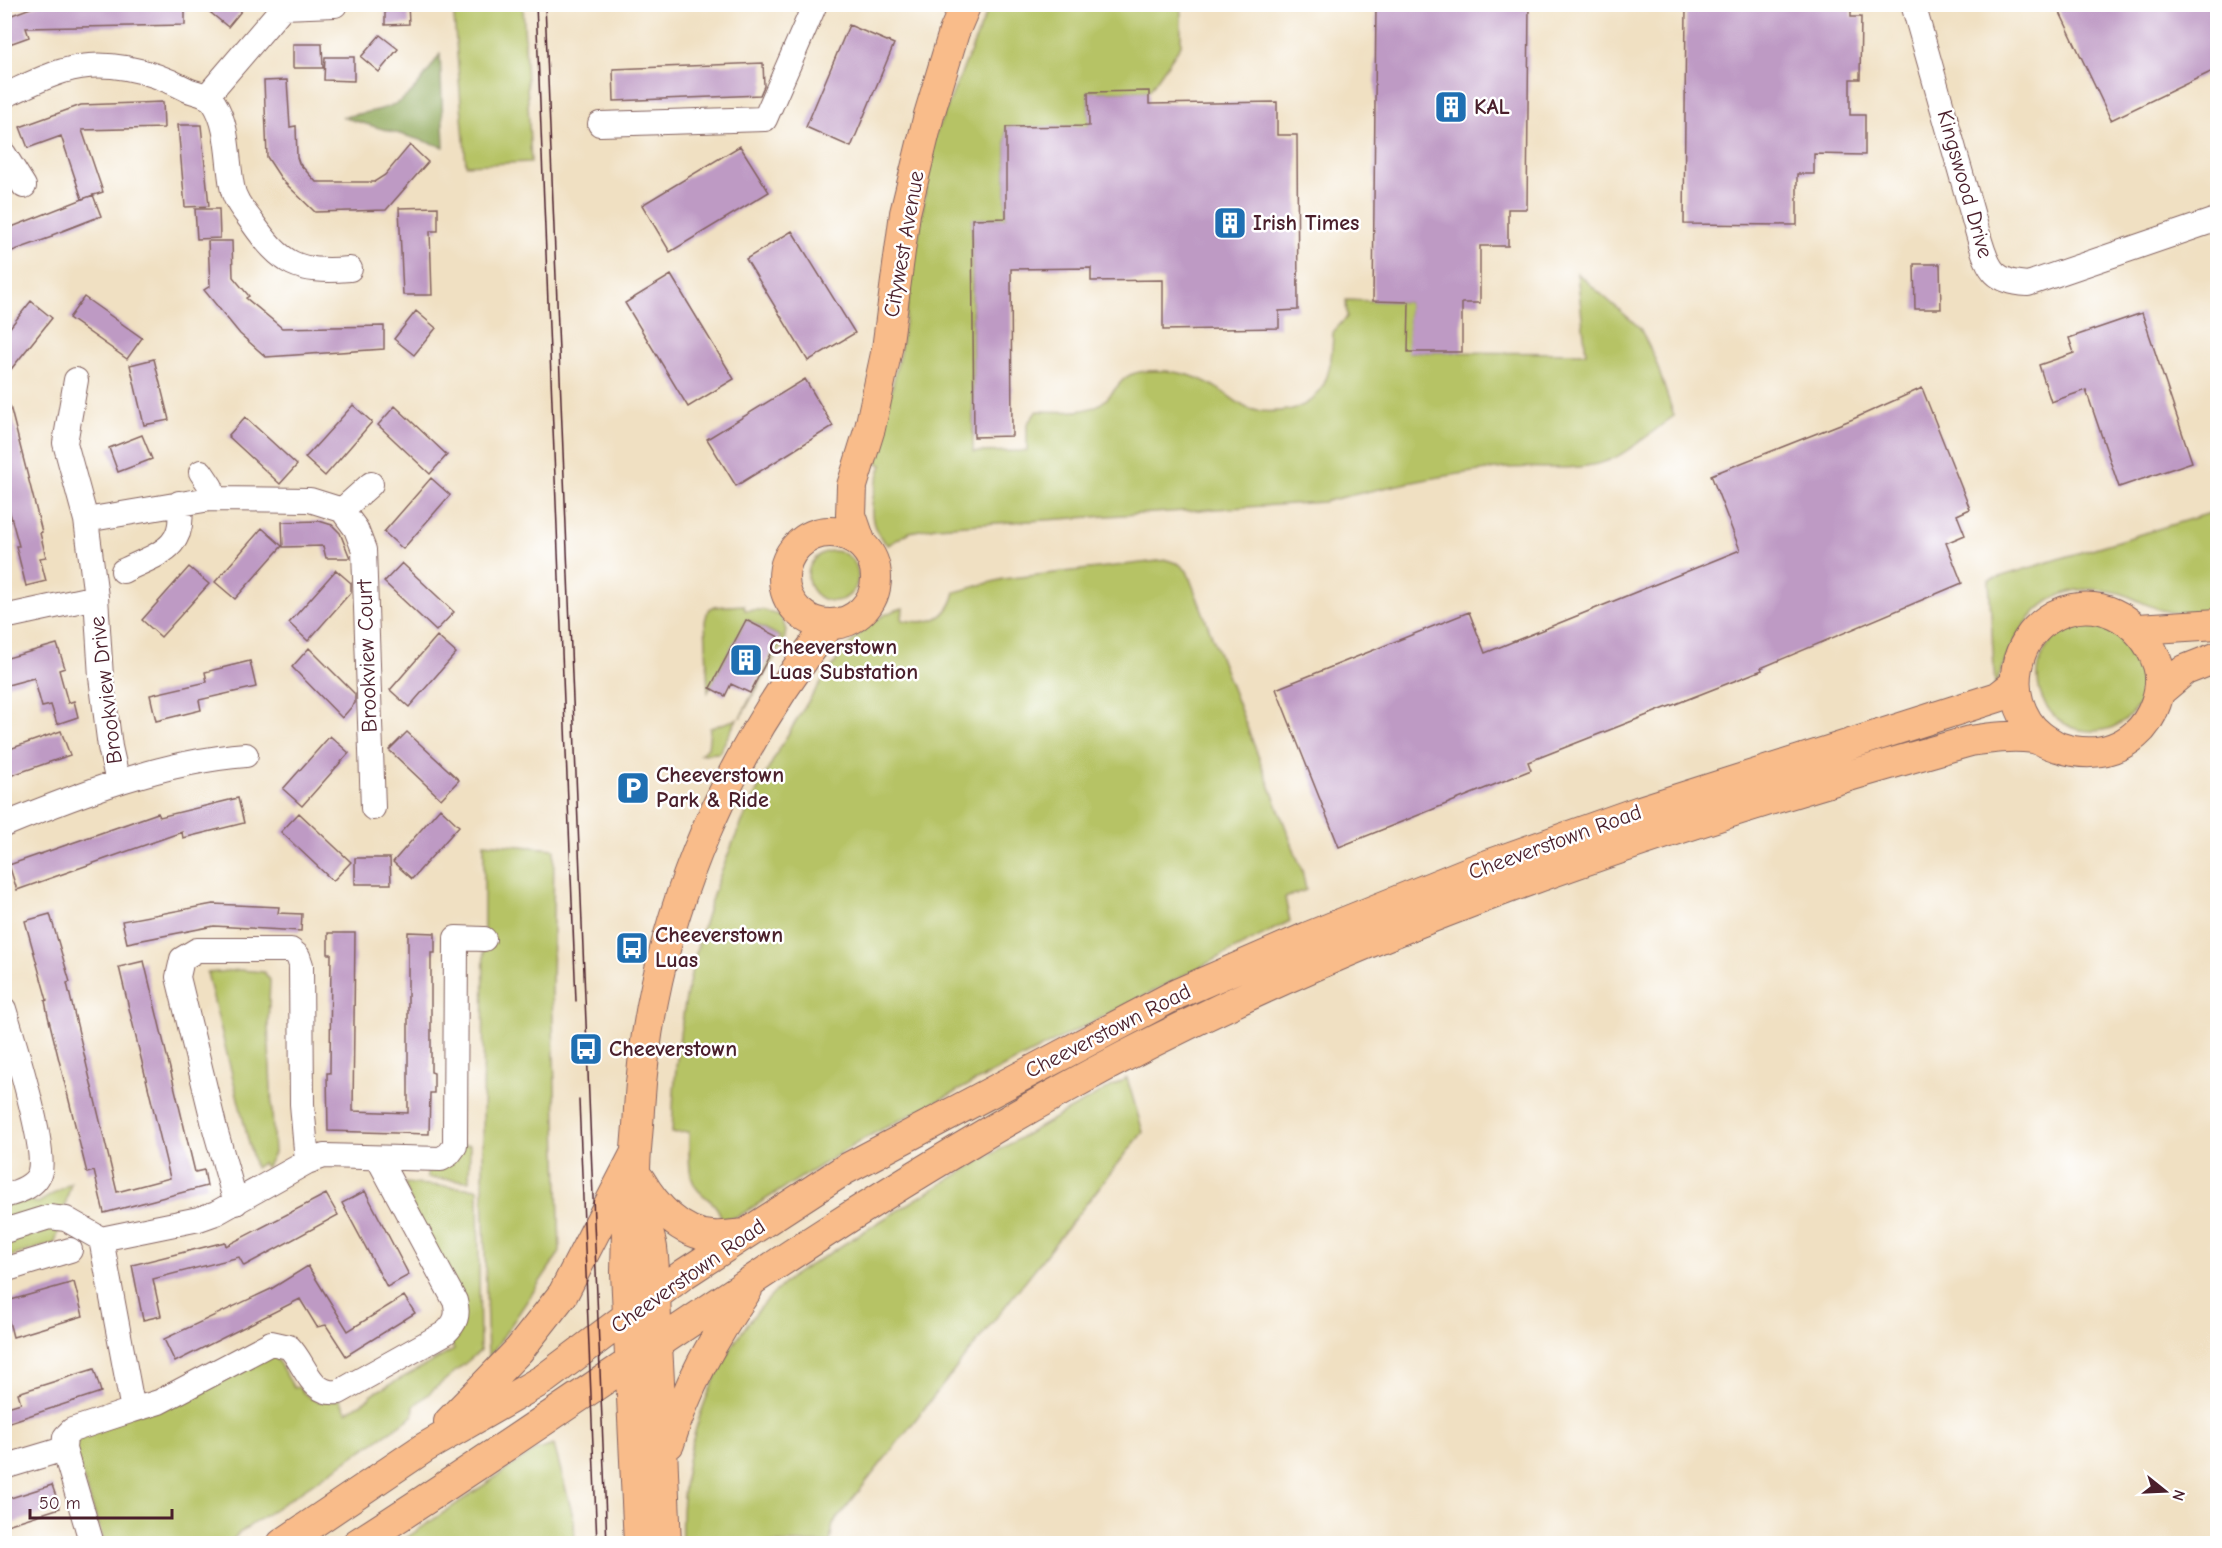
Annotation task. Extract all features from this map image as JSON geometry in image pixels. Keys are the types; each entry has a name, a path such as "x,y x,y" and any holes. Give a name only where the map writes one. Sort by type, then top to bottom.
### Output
{"main road":[{"name":"Citywest Avenue","path":"860,541 851,515 852,486 870,428 887,349 905,213 929,115 954,32 966,4"},
{"name":"Citywest Avenue","path":"821,532 852,486"},
{"path":"794,607 816,622 830,624 856,616 874,594 877,581 870,552 860,541 835,531 808,536 790,555 784,571 785,587 794,607 803,627 804,657"},
{"name":"Cheeverstown Road","path":"357,1544 657,1345 759,1273 953,1153 1064,1089 1180,1030 1359,947 1589,860 1970,741 2003,736 2034,738 2058,747 2076,753 2096,753 2115,748 2136,735 2151,716 2159,692 2159,669 2152,647 2138,629 2118,615 2094,608 2062,613 2047,620 2029,637 2018,659 2014,684 2018,704 2027,722 2041,736 2058,747"},
{"path":"639,1544 628,1317 627,1229 637,1174 645,1047 669,929 685,879 731,776 804,657 830,624"},
{"path":"2138,629 2217,624"},
{"name":"Cheeverstown Road","path":"2159,692 2185,670 2217,657"},
{"name":"Cheeverstown Road","path":"282,1544 424,1448 544,1379 655,1296 844,1170 948,1113 1178,994 1288,945 1471,871 1652,807 1998,697 2014,684"},
{"path":"637,1174 661,1210 684,1227 712,1236 746,1234"},
{"path":"637,1174 650,1237 655,1296 666,1544"},
{"path":"424,1448 519,1350 563,1294 637,1174"},
{"path":"662,1466 682,1403 699,1365 723,1324 759,1273"}],"street":[{"path":"600,124 765,119 815,4"},
{"name":"Kingswood Drive","path":"1913,4 1980,241 1988,266 1999,278 2012,283 2028,284 2217,219"},
{"path":"207,96 283,7 334,5"},
{"path":"4,96 65,70 105,67 153,74 197,94 207,96 213,102 221,121 234,193 267,243 283,259 298,268 324,271 350,269"},
{"path":"4,154 24,186"},
{"name":"Brookview Drive","path":"76,380 65,443 86,520 96,597 101,677 110,747 118,782"},
{"path":"201,472 212,487 210,499"},
{"path":"86,520 210,499 310,500 342,510 371,484"},
{"path":"123,571 165,551 174,542 181,527 179,503"},
{"name":"Brookview Court","path":"342,510 356,529 364,550 373,808"},
{"name":"Brookview Drive","path":"4,617 96,597"},
{"path":"4,825 118,782 246,754"},
{"path":"4,1231 49,1217 66,1219 101,1239 199,1219 236,1203 307,1162 324,1156 441,1159 455,1146 456,938 484,939"},
{"path":"236,1203 215,1129 178,977 182,959 197,950 291,950 298,956 301,975 302,1104 307,1162"},
{"path":"4,1009 40,1146 40,1170 34,1182 4,1196"},
{"path":"92,1544 64,1449 65,1437 72,1430 159,1402 271,1343 289,1347 319,1390 328,1394 339,1392 445,1333 454,1324 458,1312 455,1301 378,1158"},
{"path":"101,1239 133,1410"},
{"path":"4,1270 70,1250"},
{"path":"4,1467 64,1449"}],"green space":[{"path":"453,5 523,5 531,162 466,165"},
{"path":"990,5 1181,5 1181,45 1149,91 1088,92 1089,127 1006,127 1006,218 972,219 973,452 1027,451 1027,424 1037,411 1072,411 1090,408 1104,401 1126,377 1138,372 1167,371 1194,377 1212,385 1240,404 1259,411 1271,412 1295,408 1307,403 1323,385 1331,361 1333,332 1347,317 1346,300 1409,302 1409,352 1586,353 1577,273 1640,328 1655,359 1674,416 1618,456 1582,467 1512,468 1475,472 1409,482 1323,502 936,527 910,532 888,545 880,537 872,518 875,486 882,465 876,462 901,347 934,138"},
{"path":"440,54 444,147 342,117 378,110 401,101 410,94"},
{"path":"2217,511 2217,613 2171,612 2157,609 2119,593 2093,589 2071,591 2037,610 2024,626 2013,644 1995,687 1989,580"},
{"path":"833,551 851,558 858,576 851,594 833,601 815,594 808,576 815,558"},
{"path":"1167,560 1179,564 1187,571 1302,870 1306,890 1285,898 1290,921 865,1138 737,1217 722,1219 717,1208 694,1184 689,1163 689,1132 672,1133 683,1014 710,903 730,850 781,746 813,694 851,642 875,621 889,613 903,608 902,620 928,621 942,615 952,602 955,592 1003,579"},
{"path":"744,605 745,610 764,610 781,616 786,630 784,642 740,718 781,637 747,619 708,692 705,621 708,610 712,607"},
{"path":"2092,623 2113,627 2130,639 2142,656 2146,677 2142,698 2130,715 2113,727 2092,731 2071,727 2054,715 2042,698 2038,677 2042,656 2054,639 2071,627"},
{"path":"737,719 719,753 700,754 708,748 710,728"},
{"path":"484,843 554,849 552,990 560,1252 488,1359 483,1189"},
{"path":"240,970 264,972 270,980 268,1025 274,1153 266,1168 262,1163 255,1168 207,973"},
{"path":"1127,1078 1143,1132 833,1524 830,1543 682,1543 682,1507 686,1470 694,1434 721,1366 740,1334 763,1305 789,1279 802,1270 968,1168"},
{"path":"457,1145 470,1145 469,1181 427,1178 428,1167"},
{"path":"71,1183 55,1243 5,1258 5,1205 23,1199 38,1203"},
{"path":"404,1183 478,1189 480,1351 414,1406 413,1416 239,1533 230,1543 104,1543 71,1440 265,1351 281,1354 276,1358 294,1388 298,1387 307,1396 316,1400 339,1399 347,1412 371,1397 370,1395 454,1350 448,1336 457,1327"},
{"path":"554,1445 574,1520 575,1543 399,1543 534,1451"}],"building":[{"path":"41,4 185,4 185,25 26,28 29,37 4,46 4,18"},
{"path":"200,4 247,4 228,27"},
{"path":"385,4 408,4 409,24 385,25"},
{"name":"KAL","path":"1376,4 1529,4 1527,209 1508,209 1508,246 1480,246 1480,303 1462,303 1462,352 1408,352 1409,302 1373,301"},
{"path":"1686,4 1851,4 1851,17 1861,17 1860,79 1850,79 1850,115 1865,115 1865,155 1814,154 1814,174 1797,174 1797,225 1684,224"},
{"path":"2056,4 2217,4 2217,69 2111,120"},
{"path":"849,25 894,44 851,147 806,127"},
{"path":"380,35 398,49 379,72 361,57"},
{"path":"293,44 322,44 323,68 293,68"},
{"path":"325,57 354,57 354,81 324,80"},
{"path":"763,63 764,86 760,95 614,101 613,69"},
{"path":"287,80 290,127 296,126 297,157 299,163 316,182 374,182 385,175 410,145 428,162 386,210 315,212 282,180 267,157 264,81"},
{"path":"1149,91 1149,104 1277,102 1277,135 1297,135 1298,310 1279,311 1279,328 1163,330 1163,280 1091,281 1091,268 1011,269 1012,436 974,437 972,219 1006,218 1006,127 1089,126 1088,92"},
{"path":"163,102 164,128 82,130 103,192 82,199 61,136 28,148 20,127 81,105"},
{"path":"178,125 201,125 209,206 185,207"},
{"path":"740,146 769,192 670,252 642,205"},
{"path":"93,195 101,216 4,254 4,230"},
{"path":"438,207 438,231 430,231 432,295 403,295 399,208"},
{"path":"195,209 219,209 220,238 197,239"},
{"path":"792,231 855,333 808,361 746,259"},
{"path":"208,241 232,241 233,277 249,296 246,298 282,328 384,326 384,349 266,357 240,334 204,290 210,286"},
{"path":"1914,264 1940,264 1941,309 1915,309"},
{"path":"671,275 734,379 688,407 625,303"},
{"path":"84,297 142,338 127,359 69,318"},
{"path":"31,301 52,318 4,378 4,335"},
{"path":"416,311 436,328 414,355 394,339"},
{"path":"2142,313 2192,462 2119,487 2086,390 2051,402 2039,365 2074,353 2069,338"},
{"path":"154,359 169,420 144,425 130,365"},
{"path":"805,379 833,426 736,486 707,439"},
{"path":"1922,388 1970,509 1957,515 1965,535 1946,543 1962,583 1761,668 1762,670 1528,762 1531,770 1339,847 1276,689 1469,612 1485,653 1740,550 1711,475 1853,419"},
{"path":"353,405 372,422 325,476 305,458"},
{"path":"10,406 42,532 40,533 46,557 40,558 46,581 26,586 16,546 19,546 4,491 4,407"},
{"path":"395,406 447,455 430,474 378,425"},
{"path":"245,417 297,465 280,484 228,436"},
{"path":"142,435 152,459 118,472 109,448"},
{"path":"431,478 450,495 403,549 384,532"},
{"path":"319,521 332,525 340,533 350,558 326,558 323,546 283,547 282,522"},
{"path":"262,528 282,546 235,599 215,582"},
{"path":"402,563 454,612 436,631 384,582"},
{"path":"189,567 209,584 161,637 142,620"},
{"path":"336,570 351,583 351,592 308,641 289,623"},
{"name":"Cheeverstown Luas Substation","path":"746,620 779,637 750,693 731,684 725,696 710,688"},
{"path":"437,636 456,653 409,707 390,690"},
{"path":"57,644 65,668 59,670 68,703 74,701 78,717 57,724 51,705 42,707 34,678 4,686 4,659"},
{"path":"309,648 355,694 355,703 342,718 292,667"},
{"path":"250,661 256,687 199,700 201,710 156,721 150,695 207,682 205,672"},
{"path":"61,731 70,755 4,778 4,751"},
{"path":"407,732 459,780 441,799 389,750"},
{"path":"330,736 349,753 302,806 283,789"},
{"path":"238,798 244,823 183,838 182,832 17,890 9,865 158,813 160,817"},
{"path":"440,808 459,826 412,879 393,862"},
{"path":"299,813 351,862 333,881 281,832"},
{"path":"355,858 390,858 391,884 355,884"},
{"path":"213,904 279,907 278,913 302,914 301,931 214,926 127,943 122,921"},
{"path":"50,914 70,982 67,983 117,1192 170,1178 119,967 144,961 195,1172 204,1170 207,1186 104,1213 94,1171 87,1173 48,1016 45,1001 47,1000 25,921"},
{"path":"408,932 435,933 435,953 431,953 431,1072 434,1073 434,1093 430,1093 429,1134 328,1131 327,1073 330,1073 331,954 328,954 328,933 355,933 353,1111 408,1113"},
{"path":"365,1191 409,1275 387,1287 342,1203"},
{"path":"326,1194 338,1215 244,1266 239,1257 153,1279 161,1316 143,1320 132,1265 225,1242 226,1246"},
{"path":"308,1266 348,1331 404,1296 415,1313 346,1356 326,1325 317,1327 300,1299 175,1362 164,1339 271,1289"},
{"path":"74,1282 83,1316 13,1337 4,1302"},
{"path":"94,1369 101,1392 4,1424 4,1408 21,1403 18,1393"},
{"path":"52,1485 60,1508 4,1526 4,1500"}],"tram line":[{"path":"536,4 576,1001"},
{"path":"545,4 607,1544"},
{"path":"579,1100 597,1544"}],"place":[{"name":"KAL","path":"1451,107"},
{"name":"Irish Times","path":"1230,223"},
{"name":"Cheeverstown Luas Substation","path":"746,660"},
{"name":"Cheeverstown Park & Ride","path":"633,788"},
{"name":"Cheeverstown Luas","path":"632,948"},
{"name":"Cheeverstown","path":"586,1049"}]}
